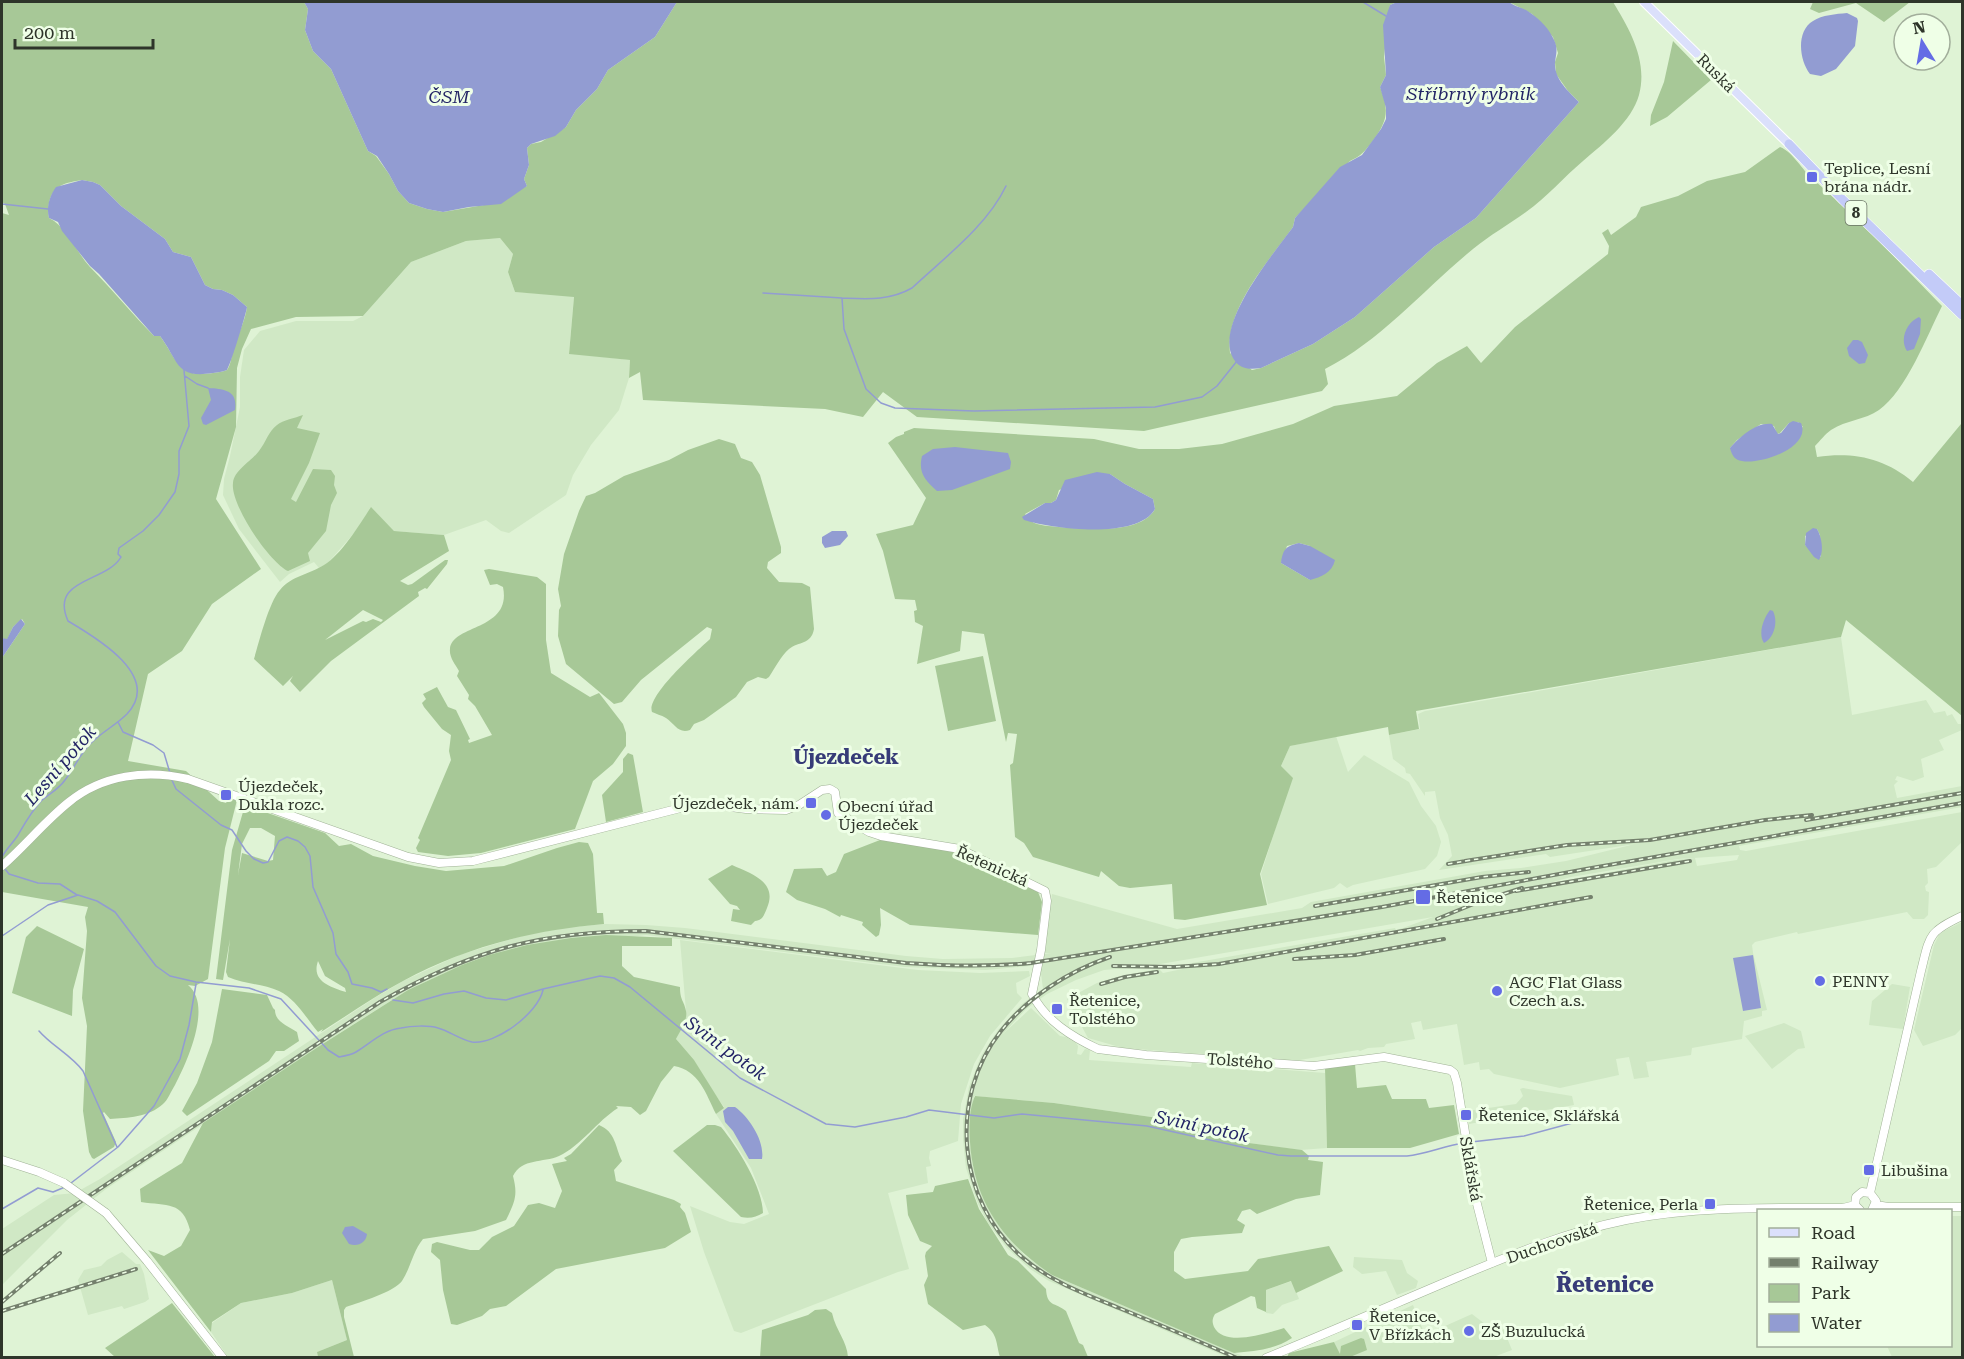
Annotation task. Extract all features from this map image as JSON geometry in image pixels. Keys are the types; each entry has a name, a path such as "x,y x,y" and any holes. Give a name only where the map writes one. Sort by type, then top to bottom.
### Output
{"highway":[{"name":"8","path":"1789,144 1962,305"},
{"name":"8","path":"1789,144 1843,200 1962,315"}],"main road":[{"name":"Ruská","path":"1644,2 1789,144"}],"street":[{"name":"Řetenická","path":"3,865 68,802 92,786 112,779 144,774 170,775 394,853 429,862 455,863 473,861 700,803 783,811 797,807 822,790 828,789 835,792 836,809 840,814 879,836 960,849 1045,891 1047,901 1041,950 1032,994"},
{"path":"1962,916 1934,931 1921,971 1870,1193 1875,1198 1874,1208 1962,1207"},
{"name":"Tolstého","path":"1032,994 1038,1005 1062,1030 1098,1049 1146,1055 1314,1066 1384,1057 1443,1068 1454,1073"},
{"name":"Sklářská","path":"1454,1073 1476,1200 1492,1263"},
{"path":"2,1160 64,1183 105,1213 126,1235 223,1358"},
{"name":"Duchcovská","path":"1266,1358 1492,1263 1571,1234 1651,1216 1712,1209 1857,1208 1858,1194 1865,1191 1870,1193"}],"shaded area":[{"path":"500,238 513,254 508,272 515,292 574,296 569,353 630,360 629,378 619,410 591,445 573,475 566,495 509,533 501,531 486,520 444,535 394,531 371,508 355,532 327,564 319,568 314,562 289,574 280,582 239,529 223,495 224,479 240,407 240,377 244,350 260,331 296,321 353,321 363,316 411,262 466,241"},
{"path":"1841,637 1852,715 1926,700 1934,713 1945,711 1947,716 1952,714 1958,724 1962,724 1962,730 1939,740 1944,750 1921,759 1924,777 1913,781 1897,776 1895,780 1898,781 1894,785 1897,798 1962,786 1962,807 1739,846 1740,850 1746,851 1962,812 1962,842 1936,867 1927,869 1928,883 1925,886 1926,891 1929,892 1928,915 1924,919 1913,919 1907,912 1755,942 1752,945 1753,953 1767,1010 1762,1011 1762,1016 1744,1021 1742,1039 1692,1048 1691,1055 1646,1062 1649,1077 1634,1079 1629,1057 1616,1059 1619,1075 1560,1088 1494,1074 1489,1069 1480,1070 1479,1062 1464,1065 1457,1024 1423,1030 1421,1021 1411,1023 1415,1039 1386,1044 1384,1047 1294,1061 1123,1048 1088,1038 1067,999 1097,983 1125,975 1159,969 1163,973 1192,967 1192,963 1395,928 1396,930 1433,917 1143,967 1104,970 1047,994 1026,1009 1003,1034 1031,1008 1060,1036 1076,1043 1077,1054 1081,1055 1085,1049 1090,1050 1089,1060 1191,1067 1192,1063 1325,1073 1327,1148 1300,1150 1241,1142 1179,1121 1054,1103 974,1096 970,1120 973,1167 1023,1254 1052,1275 1245,1357 1227,1357 1049,1281 1030,1269 1007,1248 988,1223 978,1204 966,1168 963,1139 963,1120 969,1087 981,1056 998,1030 1022,1004 1043,989 1040,965 986,970 905,967 646,935 489,955 408,990 327,1041 106,1189 67,1220 2,1285 2,1229 54,1195 75,1193 100,1179 403,981 459,955 525,935 570,927 606,924 646,925 906,956 943,959 1012,958 1051,953 1044,953 1052,894 1177,929 1302,908 1311,902 1485,871 1566,861 1635,844 1439,870 1452,856 1448,835 1440,818 1435,791 1425,792 1425,796 1410,774 1406,773 1405,768 1393,759 1389,735 1420,729 1418,714","holes":["1739,855 1737,860 1697,866 1695,858 1675,860 1546,884 1571,877 1678,859"]},
{"path":"1336,736 1348,772 1364,755 1409,782 1421,806 1436,826 1441,842 1437,856 1425,869 1347,888 1340,883 1334,888 1268,904 1261,874 1288,789 1281,766 1290,746"},
{"path":"1962,922 1962,1028 1955,1035 1923,1046 1914,1030 1934,945 1939,935"},
{"path":"680,940 918,970 980,973 1029,971 1030,976 1016,983 1017,993 1022,998 990,1036 974,1064 961,1104 958,1141 930,1151 931,1166 926,1167 928,1183 888,1193 909,1269 741,1333 734,1331 704,1252 690,1206 730,1222 744,1224 769,1214 751,1168 716,1114 724,1107 676,1039 686,1011"},
{"path":"1892,984 1910,987 1903,1029 1869,1025 1872,1001"},
{"path":"1784,1023 1801,1031 1805,1048 1798,1049 1772,1069 1745,1036"},
{"path":"1520,1089 1572,1096 1574,1105 1469,1124 1467,1111 1516,1104 1523,1096"},
{"path":"1952,1216 1962,1216 1962,1357 1892,1357 1887,1347 1952,1347"},
{"path":"122,1252 136,1264 140,1264 149,1299 124,1309 122,1306 88,1315 78,1280 84,1270 101,1266"},
{"path":"1354,1257 1402,1260 1407,1273 1418,1281 1416,1288 1397,1295 1386,1271 1362,1274 1353,1267"},
{"path":"332,1280 347,1340 317,1352 318,1357 228,1357 211,1332 212,1323 241,1303 292,1293"},
{"path":"1292,1281 1299,1299 1282,1305 1273,1314 1266,1313 1266,1290"},
{"name":"ZŠ Buzulucká","path":"1413,1305 1425,1335 1472,1314 1485,1324 1485,1330 1501,1323 1512,1350 1496,1358 1341,1358 1334,1342"}],"green space":[{"path":"2,2 304,2 308,9 305,30 313,51 331,69 368,151 376,156 398,191 409,203 443,212 484,205 527,186 524,179 529,165 527,148 566,127 576,110 597,89 608,70 655,37 677,2 1397,2 1390,5 1384,57 1386,75 1380,87 1386,110 1381,128 1365,151 1350,161 1295,218 1293,227 1261,270 1241,302 1234,319 1230,336 1230,353 1252,370 1313,344 1355,317 1434,247 1476,218 1579,102 1556,74 1555,62 1558,53 1553,37 1532,14 1509,2 1613,2 1636,46 1641,70 1639,95 1635,105 1616,131 1541,200 1473,249 1384,329 1346,357 1325,369 1328,384 1322,391 1144,431 917,417 883,392 863,417 825,409 643,400 640,372 629,378 630,360 569,354 574,297 515,292 508,272 513,254 500,238 466,241 411,262 363,316 296,317 251,329 237,368 236,427 216,499 261,569 212,604 182,651 148,674 128,761 186,771 219,801 226,803 229,798 237,800 225,848 208,979 195,986 188,985 195,994 198,1019 191,1049 168,1098 151,1112 138,1116 110,1119 104,1112 116,1142 114,1147 94,1159 89,1152 83,1111 87,1026 82,998 87,931 85,917 88,907 2,892 2,658 25,624 22,619 13,627 7,640 2,638 2,213 9,215 2,202","holes":["82,180 100,185 121,206 165,239 173,252 191,257 205,285 233,295 247,307 227,370 201,374 185,370 160,336 154,336 146,328 90,267 61,227 49,218 49,203 57,188"]},
{"path":"1813,2 1910,2 1897,12 1892,12 1892,16 1884,22 1856,3 1819,13 1810,9"},
{"path":"1673,41 1711,80 1667,117 1650,126 1651,115 1664,82"},
{"path":"1780,147 1785,149 1942,306 1907,377 1889,401 1874,413 1831,430 1815,446 1817,457 1844,455 1880,462 1913,482 1962,425 1962,716 1846,620 1841,637 1416,711 1419,729 1389,735 1388,727 1290,746 1281,766 1293,778 1260,874 1267,905 1185,920 1174,919 1172,884 1130,888 1119,886 1101,871 1099,877 1033,857 1024,843 1015,837 1010,765 1013,763 1017,734 1008,733 1006,742 984,634 962,631 960,651 917,664 923,626 915,622 914,611 917,610 915,600 895,599 883,551 876,534 913,525 926,498 888,443 914,428 1094,439 1139,449 1179,449 1222,444 1293,424 1334,406 1397,396 1437,363 1467,346 1481,363 1515,327 1608,254 1609,246 1602,233 1608,229 1611,235 1636,217 1641,207 1678,196 1707,181 1745,172","holes":["1798,422 1803,427 1730,448 1737,440 1761,424 1774,426 1777,434 1789,423","1110,474 1153,499 1155,509 1148,517 1125,527 1082,529 1041,525 1031,521 1025,514 1056,500 1059,490","1817,529 1820,535 1821,557 1805,545 1805,536","1299,543 1310,546 1310,580 1281,563 1287,546"]},
{"path":"303,415 297,428 320,433 309,463 291,499 296,502 313,469 331,470 335,476 334,485 337,493 331,505 326,531 308,553 310,561 288,571 271,556 252,532 238,504 233,483 236,474 256,455 277,425"},
{"path":"719,439 735,444 741,458 752,462 760,475 781,547 781,553 768,562 767,568 779,582 802,583 810,587 814,629 810,638 786,652 769,677 766,679 758,677 747,682 736,697 704,720 694,724 690,730 682,731 666,718 652,712 652,705 664,685 710,639 712,629 707,627 641,680 622,702 614,704 566,664 558,636 561,606 558,589 564,554 586,496 624,476"},
{"path":"371,507 394,531 444,535 449,551 400,581 408,585 412,584 445,560 448,560 447,564 427,589 418,592 419,596 331,661 300,692 290,681 293,676 283,686 254,659 272,603 284,585 330,560 343,547","holes":["363,610 383,620 381,622 373,619 363,621 325,640"]},
{"path":"484,570 537,577 546,584 546,640 551,673 590,697 599,693 623,724 626,746 613,764 593,781 575,829 481,853 448,856 418,852 416,848 420,840 418,838 451,760 449,751 451,735 442,729 424,707 422,703 426,699 423,694 437,687 448,707 456,710 470,739 469,743 492,735 475,706 468,699 469,695 457,676 459,671 450,652 453,641 460,635 481,625 499,612 503,601 503,587 497,584 490,585"},
{"path":"983,656 996,721 948,731 935,666"},
{"path":"628,753 633,755 643,812 606,822 602,795 623,772 623,759"},
{"path":"245,805 325,833 339,846 351,844 373,856 446,871 504,866 557,848 579,842 588,843 593,854 597,913 603,913 604,924 526,936 500,942 451,959 403,981 318,1032 285,994 228,977 226,972 230,939 223,980 216,979 232,850","holes":["250,828 261,828 275,836 273,860 268,861 242,853 238,875 242,844","318,961 325,976 345,988 346,992 323,982 317,974"]},
{"path":"880,840 961,852 1038,892 1042,902 1038,935 910,925 880,908 881,925 879,935 876,937 862,925 863,922 841,915 840,917 825,909 797,900 786,892 794,869 822,868 827,876 836,872 844,854"},
{"path":"732,865 761,880 769,892 764,915 751,925 731,921 733,909 740,910 737,906 730,904 708,879"},
{"path":"37,926 84,949 73,990 72,1016 12,993 26,937"},
{"path":"606,935 672,938 672,946 622,946 622,966 634,977 680,987 686,1018 676,1039 694,1060 724,1108 716,1114 696,1078 683,1068 674,1066 661,1082 646,1111 640,1115 631,1107 616,1106 618,1108 567,1152 522,1166 513,1176 515,1198 506,1220 475,1231 423,1239 405,1276 398,1285 346,1307 344,1317 354,1357 318,1357 317,1352 347,1340 332,1280 292,1293 241,1303 212,1322 211,1332 148,1250 164,1256 181,1246 190,1230 187,1221 178,1209 141,1202 140,1189 182,1163 203,1123 408,990 489,955 527,945"},
{"path":"222,989 267,995 277,1018 297,1032 299,1041 284,1051 276,1051 269,1061 187,1116 182,1111 197,1083 212,1042"},
{"path":"1355,1064 1357,1088 1386,1085 1392,1099 1426,1099 1429,1108 1454,1105 1459,1134 1410,1148 1327,1148 1325,1068"},
{"path":"975,1096 1054,1103 1179,1121 1241,1142 1302,1150 1309,1156 1308,1160 1323,1162 1320,1195 1296,1199 1257,1214 1250,1209 1242,1211 1237,1220 1245,1225 1242,1233 1181,1239 1174,1252 1174,1271 1185,1279 1248,1271 1258,1259 1329,1246 1343,1271 1296,1293 1291,1281 1266,1290 1266,1312 1257,1308 1255,1297 1251,1296 1215,1314 1214,1327 1227,1337 1247,1337 1284,1328 1292,1338 1257,1351 1234,1353 1052,1275 1019,1249 994,1219 985,1202 973,1164 970,1142 971,1113"},
{"path":"599,1125 612,1136 622,1161 614,1170 616,1181 681,1204 680,1207 685,1213 691,1232 665,1248 556,1269 506,1306 490,1309 482,1316 457,1325 451,1324 443,1290 440,1260 431,1252 432,1244 437,1242 479,1250 492,1237 514,1226 528,1205 539,1203 555,1208 562,1191 552,1164 567,1161 564,1158 571,1154"},
{"path":"707,1125 721,1127 734,1145 754,1180 763,1213 753,1217 741,1217 673,1151"},
{"path":"968,1179 979,1209 1008,1255 1018,1261 1046,1289 1050,1301 1066,1311 1079,1343 1083,1345 1088,1357 1000,1357 994,1336 985,1325 963,1330 928,1304 924,1285 928,1276 925,1256 932,1246 920,1241 908,1215 906,1195 933,1192 935,1186"},
{"path":"172,1303 215,1357 115,1357 105,1348"},
{"path":"826,1309 832,1313 846,1346 848,1357 760,1357 762,1330 808,1315 815,1310"},
{"path":"1361,1338 1364,1339 1367,1350 1350,1357 1287,1357 1289,1353 1334,1342 1340,1354 1341,1346"}],"water":[{"name":"ČSM","path":"304,2 677,2 655,37 608,70 597,89 576,110 566,127 555,136 531,144 527,148 529,165 524,179 527,186 501,204 443,212 409,203 398,191 377,156 368,151 331,69 313,51 305,30 308,9"},
{"name":"Stříbrný rybník","path":"1397,2 1509,2 1526,10 1550,32 1556,47 1555,69 1557,74 1563,85 1579,102 1476,218 1434,247 1355,317 1313,344 1261,368 1241,367 1235,362 1229,344 1232,327 1249,289 1293,227 1295,218 1340,167 1362,155 1386,119 1386,108 1380,87 1386,75 1383,25 1390,5"},
{"path":"1847,13 1857,18 1858,21 1855,46 1836,69 1821,76 1810,74 1802,54 1804,32 1817,19"},
{"path":"82,180 100,185 121,206 165,239 173,252 191,257 205,285 233,295 247,307 227,370 201,374 185,371 179,366 160,336 154,336 90,266 62,231 58,222 49,218 49,201 56,187"},
{"path":"1919,317 1921,319 1920,334 1914,349 1907,351 1904,336 1911,323"},
{"path":"1853,340 1862,342 1868,355 1865,363 1859,364 1849,356 1847,348"},
{"path":"208,388 229,392 234,398 235,410 206,425 203,424 201,418 211,400"},
{"path":"1793,421 1801,423 1802,432 1799,440 1782,453 1750,462 1736,459 1733,455 1730,448 1754,428 1772,424 1778,434"},
{"path":"955,447 1008,453 1011,462 1010,469 952,490 937,491 922,472 922,456 933,449"},
{"path":"1097,472 1110,474 1153,499 1155,509 1146,519 1114,528 1074,529 1024,520 1022,517 1045,503 1056,500 1065,480"},
{"path":"1813,528 1819,532 1821,540 1822,553 1819,560 1805,545 1806,533"},
{"path":"832,531 846,531 848,536 840,545 825,548 822,537"},
{"path":"1299,543 1310,546 1335,560 1329,571 1310,580 1281,563 1286,549"},
{"path":"1770,610 1773,611 1775,624 1771,637 1764,643 1761,635 1762,626"},
{"path":"21,619 25,624 2,658 2,638 7,639 13,627"},
{"path":"1753,955 1761,1008 1743,1011 1733,958"},
{"path":"728,1107 735,1107 750,1123 761,1145 762,1159 749,1159 733,1131 725,1122 723,1111"},
{"path":"353,1226 367,1234 365,1240 358,1245 349,1244 342,1233 345,1227"}],"waterway":[{"path":"1363,2 1386,16"},
{"path":"1006,186 988,215 912,288 886,297 842,298 844,329 866,389 881,403 895,408 974,411 1155,407 1202,397 1217,386 1237,361"},
{"name":"Lesní potok","path":"2,204 48,209"},
{"path":"763,293 842,298"},
{"name":"Lesní potok","path":"2,857 37,805 63,783 87,747 127,714 136,700 137,686 131,672 121,659 108,647 68,621 64,607 66,597 72,589 114,565 121,557 118,554 119,548 143,531 159,515 175,492 179,474 179,451 189,426 184,370"},
{"path":"185,376 208,388"},
{"name":"Lesní potok","path":"118,722 123,732 153,745 164,753 170,773"},
{"name":"Lesní potok","path":"171,778 176,789 221,825 232,830 254,859 263,863 268,862 279,841 287,837 298,841 305,847 310,856 313,887 333,933 336,954 348,972 352,984 381,992 387,989"},
{"name":"Lesní potok","path":"5,869 9,874 38,883 60,884 77,895"},
{"name":"Sviní potok","path":"2,936 48,905 78,895 97,901 115,912 156,966 170,976 196,982 249,988 281,999 328,1050 339,1057 354,1053 388,1031 410,1027 438,1028 472,1042 482,1042 515,1026 533,1008 543,990"},
{"name":"Sviní potok","path":"393,1000 413,1003 464,991 486,998 506,1000 600,976 614,978 630,987 740,1078 826,1124 855,1127 929,1110 994,1118 1022,1114 1147,1126 1291,1156 1407,1156 1463,1143"},
{"path":"71,1183 118,1147 154,1106 180,1059 196,984"},
{"path":"39,1031 83,1071 117,1147"},
{"name":"Sviní potok","path":"1471,1142 1524,1136 1576,1122"},
{"path":"2,1209 38,1188 53,1192 65,1187"}],"railway":[{"path":"1806,820 1962,793"},
{"path":"2,1254 380,1002 445,969 508,947 573,935 646,931 906,963 968,966 1031,963 1382,907 1962,803"},
{"path":"1465,861 1567,845 1650,840 1765,820 1812,815"},
{"path":"1448,864 1472,860"},
{"path":"1516,891 1690,861"},
{"path":"1315,906 1482,877 1529,872"},
{"path":"1437,919 1522,888"},
{"path":"1113,966 1174,967 1219,964 1591,897"},
{"path":"1294,959 1355,955 1444,939"},
{"path":"1110,957 1079,970 1037,996 1001,1031 984,1058 973,1087 967,1117 967,1148 973,1179 984,1207 1000,1234 1033,1266 1081,1292 1237,1358"},
{"path":"1101,984 1125,977 1157,972"},
{"path":"2,1302 60,1253"},
{"path":"2,1311 136,1269"}],"place":[{"name":"Teplice, Lesní brána nádr.","path":"1812,177"},
{"name":"Újezdeček, Dukla rozc.","path":"226,795"},
{"name":"Újezdeček, nám.","path":"811,803"},
{"name":"Obecní úřad Újezdeček","path":"826,815"},
{"name":"Řetenice","path":"1423,897"},
{"name":"PENNY","path":"1820,981"},
{"name":"AGC Flat Glass Czech a.s.","path":"1497,991"},
{"name":"Řetenice, Tolstého","path":"1057,1009"},
{"name":"Řetenice, Sklářská","path":"1466,1115"},
{"name":"Libušina","path":"1869,1170"},
{"name":"Řetenice, Perla","path":"1710,1204"},
{"name":"Řetenice, V Břízkách","path":"1357,1325"},
{"name":"ZŠ Buzulucká","path":"1469,1331"}],"district":[{"name":"Újezdeček","path":"846,757"},
{"name":"Řetenice","path":"1605,1284"}]}
